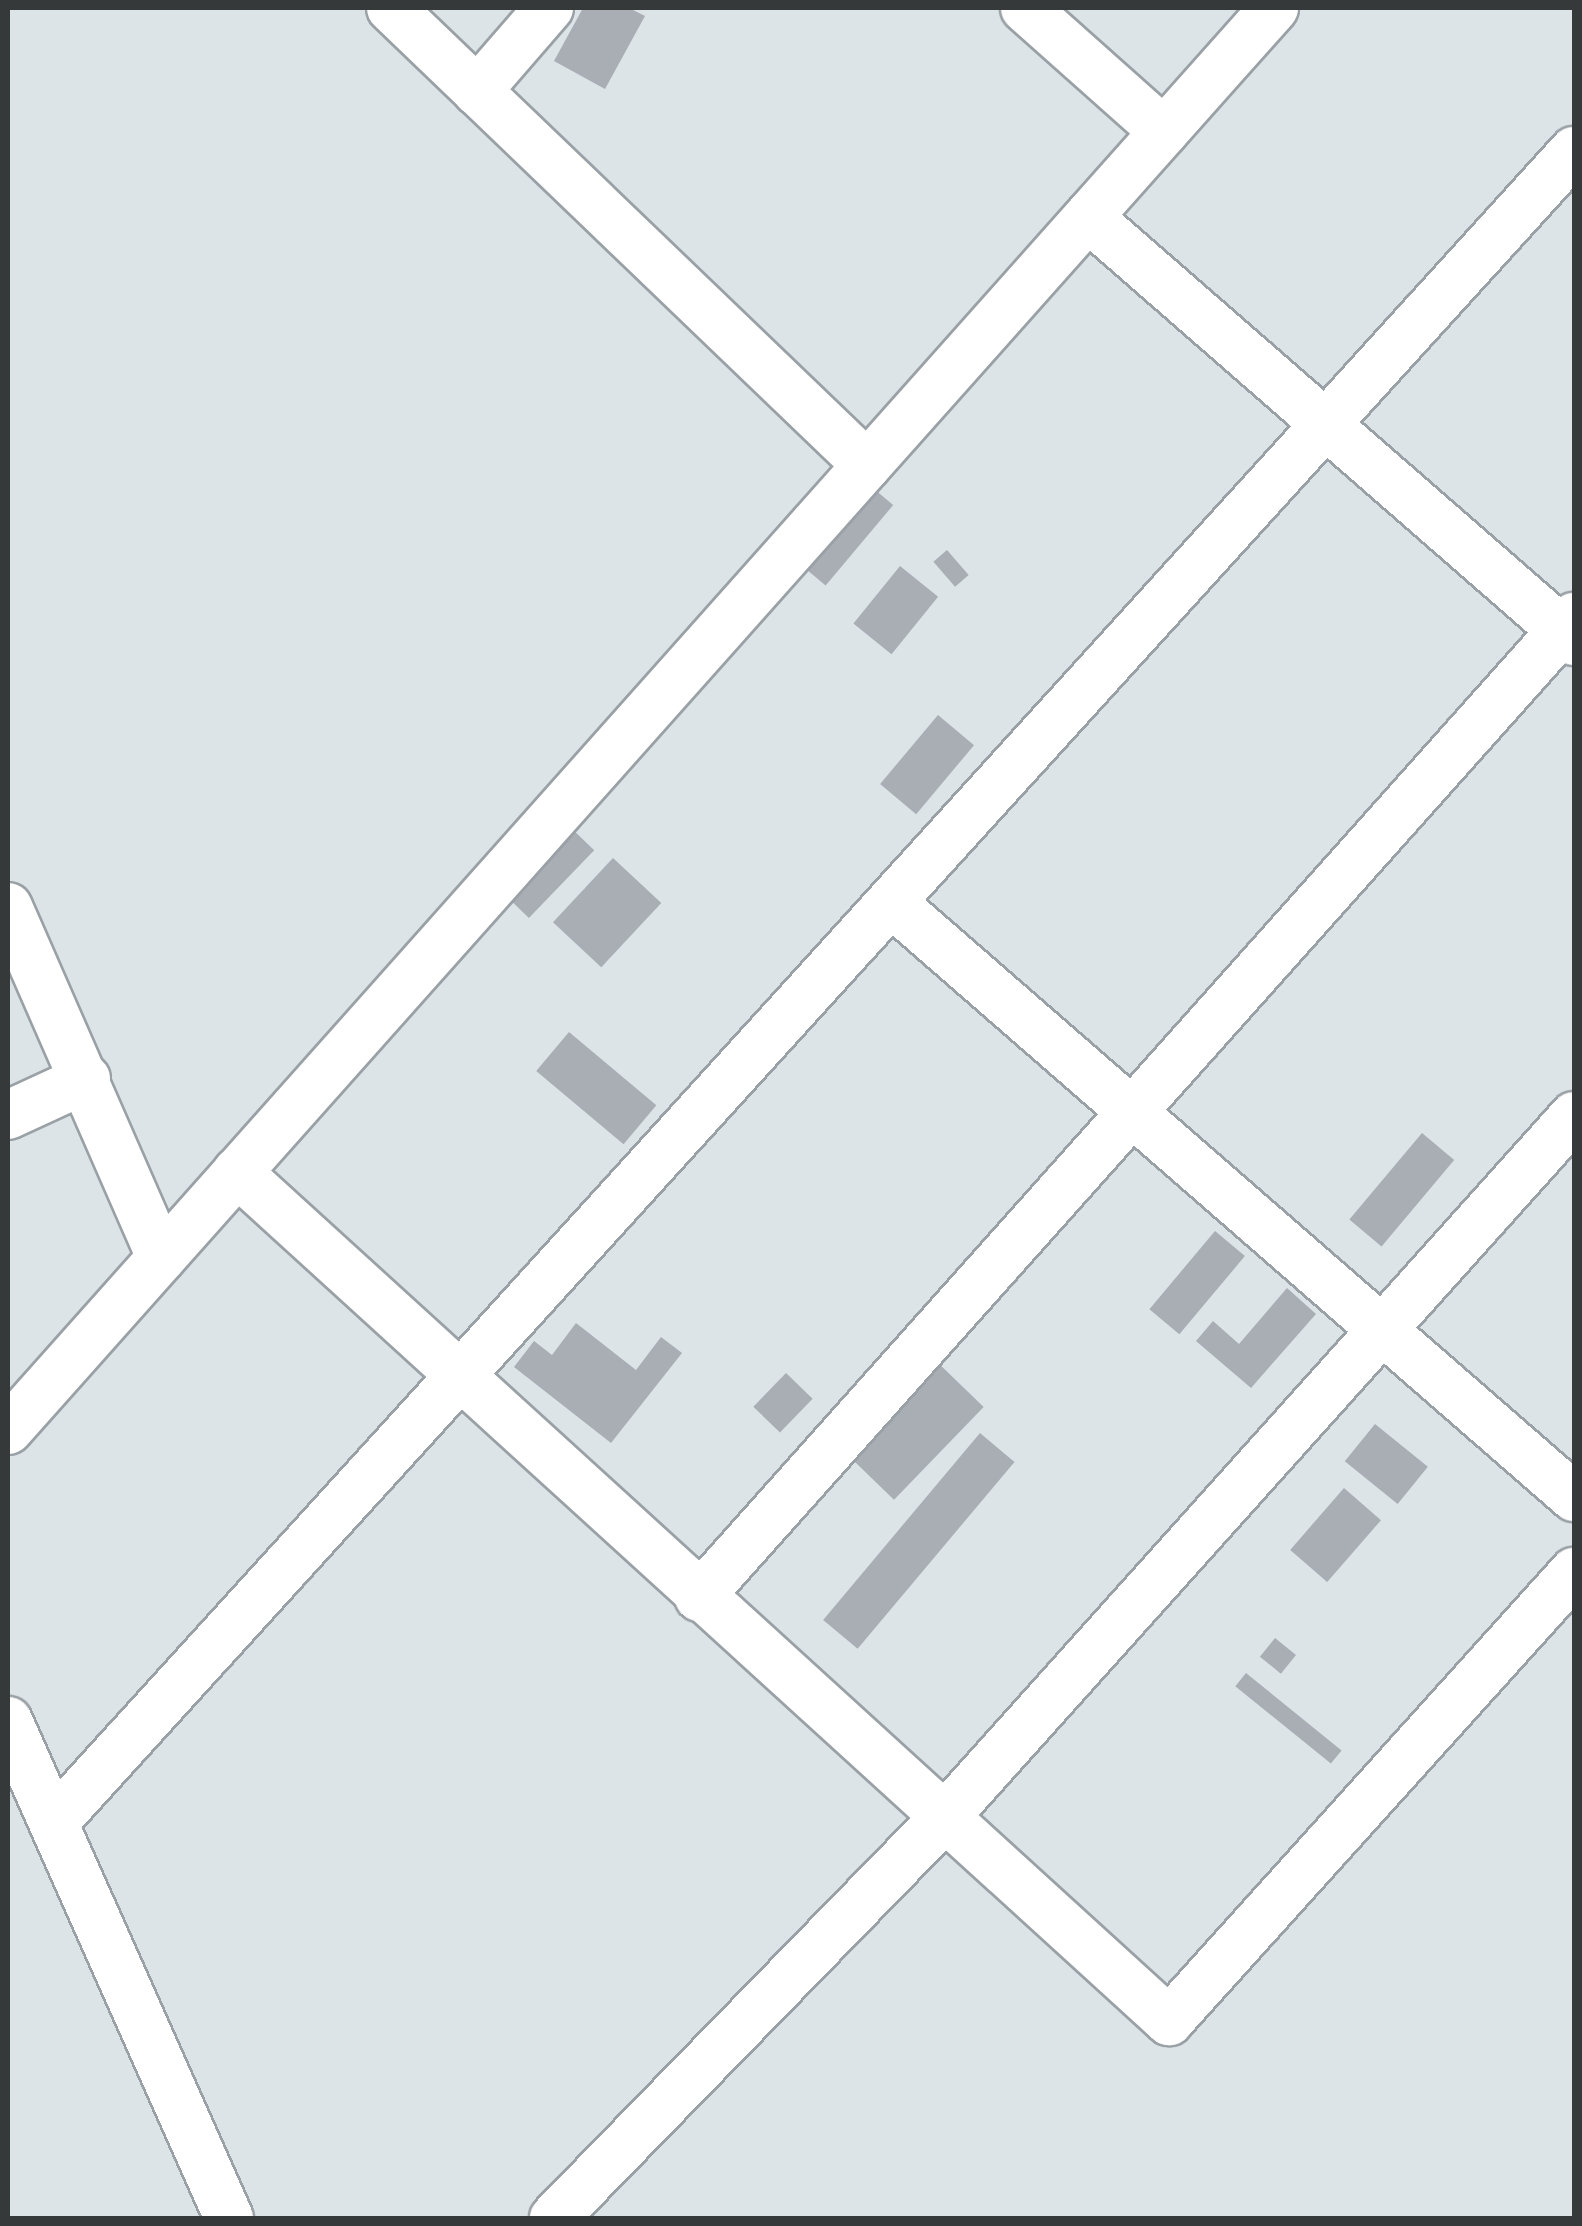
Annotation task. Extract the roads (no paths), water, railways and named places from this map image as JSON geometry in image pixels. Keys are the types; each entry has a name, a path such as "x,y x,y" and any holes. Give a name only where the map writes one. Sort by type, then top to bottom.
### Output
{"street":[{"path":"390,8 867,466"},
{"path":"477,90 549,8"},
{"path":"1026,8 1164,132"},
{"path":"8,1430 1274,8"},
{"path":"54,1822 1574,151"},
{"path":"698,1597 1570,629 1088,217"},
{"path":"891,902 1574,1497"},
{"path":"8,907 161,1258"},
{"path":"8,1115 86,1079"},
{"path":"554,2218 942,1820 1574,1116"},
{"path":"237,1172 942,1820 1170,2022 1574,1572"},
{"path":"8,1721 229,2218"}]}
